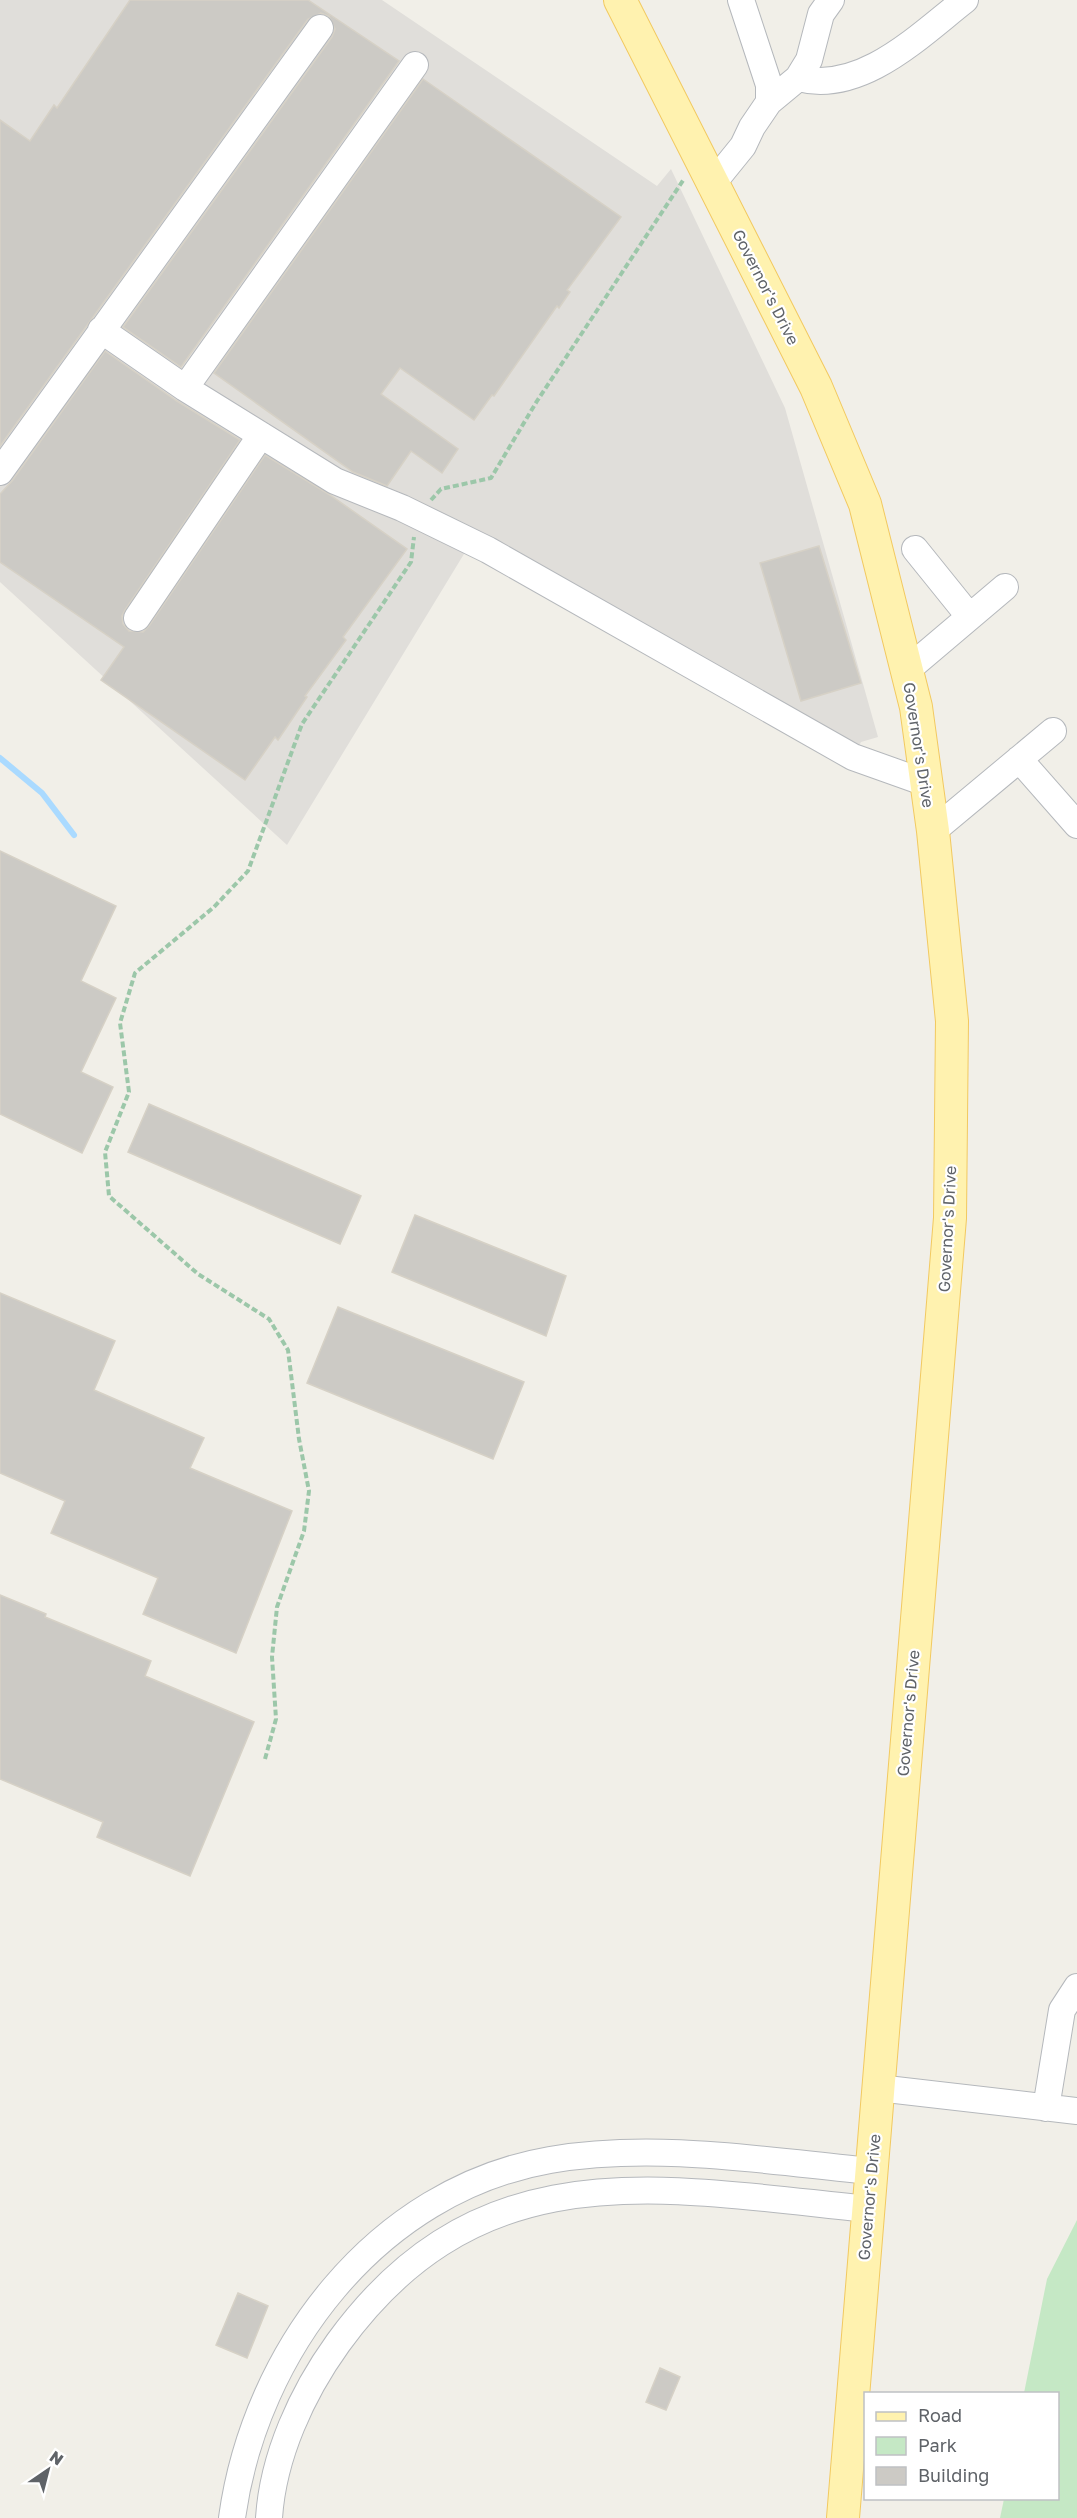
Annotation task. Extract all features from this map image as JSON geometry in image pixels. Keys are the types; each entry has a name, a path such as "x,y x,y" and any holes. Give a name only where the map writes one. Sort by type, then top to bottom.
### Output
{"main road":[{"name":"Governor's Drive","path":"620,0 816,387 865,504 916,707 933,831 952,1021 950,1218 843,2518"}],"street":[{"path":"741,0 767,77 769,102"},
{"path":"798,78 813,82 844,77 871,68 913,43 965,0"},
{"path":"713,183 743,146 752,127 769,102 798,78 809,60 823,5"},
{"path":"0,471 320,28"},
{"path":"185,388 415,65"},
{"path":"102,330 185,388 335,481 417,516 488,550 853,757 927,783"},
{"path":"137,618 261,435"},
{"path":"915,549 969,616"},
{"path":"906,670 1005,587"},
{"path":"933,831 1053,731"},
{"path":"1019,759 1077,825"},
{"path":"1046,2108 1062,2010 1077,1987"},
{"path":"878,2088 1077,2111"},
{"path":"232,2518 237,2487 255,2424 274,2380 305,2325 341,2278 366,2253 391,2232 446,2195 483,2178 527,2164 603,2154 698,2155 871,2171"},
{"path":"269,2518 273,2486 286,2442 306,2395 333,2350 362,2313 399,2274 467,2227 492,2215 541,2200 620,2190 680,2191 868,2209"}],"path":[{"path":"265,1759 276,1719 272,1657 277,1607 304,1531 309,1491 299,1439 288,1350 268,1319 198,1275 109,1196 105,1152 129,1092 120,1023 135,974 214,907 248,871 302,724 411,562 417,516 441,489 491,478 537,401 699,155"}],"shaded area":[{"path":"0,0 382,0 657,186 671,169 785,408 878,737 861,742 847,768 467,549 287,845 0,582"}],"green space":[{"path":"1077,2220 1077,2518 1000,2518 1004,2500 1059,2500 1059,2392 1024,2392 1047,2279"}],"building":[{"path":"130,0 308,0 399,61 181,367 123,327 332,37 335,29 329,16 321,13 308,19 0,446 0,120 30,141 54,105 57,108"},
{"path":"423,79 621,217 567,290 570,292 559,308 557,306 494,396 492,395 474,420 400,368 381,394 458,449 442,473 411,451 387,486 353,472 214,373"},
{"path":"105,351 177,401 240,440 125,610 122,616 123,624 129,631 143,632 149,626 265,455 330,495 407,549 343,637 346,640 305,696 307,697 278,740 275,737 245,780 101,680 124,647 0,562 0,494 12,481"},
{"path":"819,546 861,683 801,701 760,563"},
{"path":"0,851 116,906 81,981 116,998 81,1072 113,1087 82,1153 0,1114"},
{"path":"149,1104 361,1196 340,1244 128,1152"},
{"path":"415,1215 566,1276 546,1336 392,1272"},
{"path":"0,1293 115,1341 94,1390 204,1438 190,1468 292,1511 236,1653 143,1614 158,1578 51,1533 65,1501 0,1473"},
{"path":"338,1307 524,1382 493,1459 307,1383"},
{"path":"0,1595 46,1614 45,1617 151,1661 145,1676 254,1722 190,1876 97,1837 103,1822 0,1779"},
{"path":"238,2293 268,2306 247,2358 216,2345"},
{"path":"660,2368 680,2377 666,2410 646,2402"}],"waterway":[{"path":"0,758 42,793 74,835"}]}
